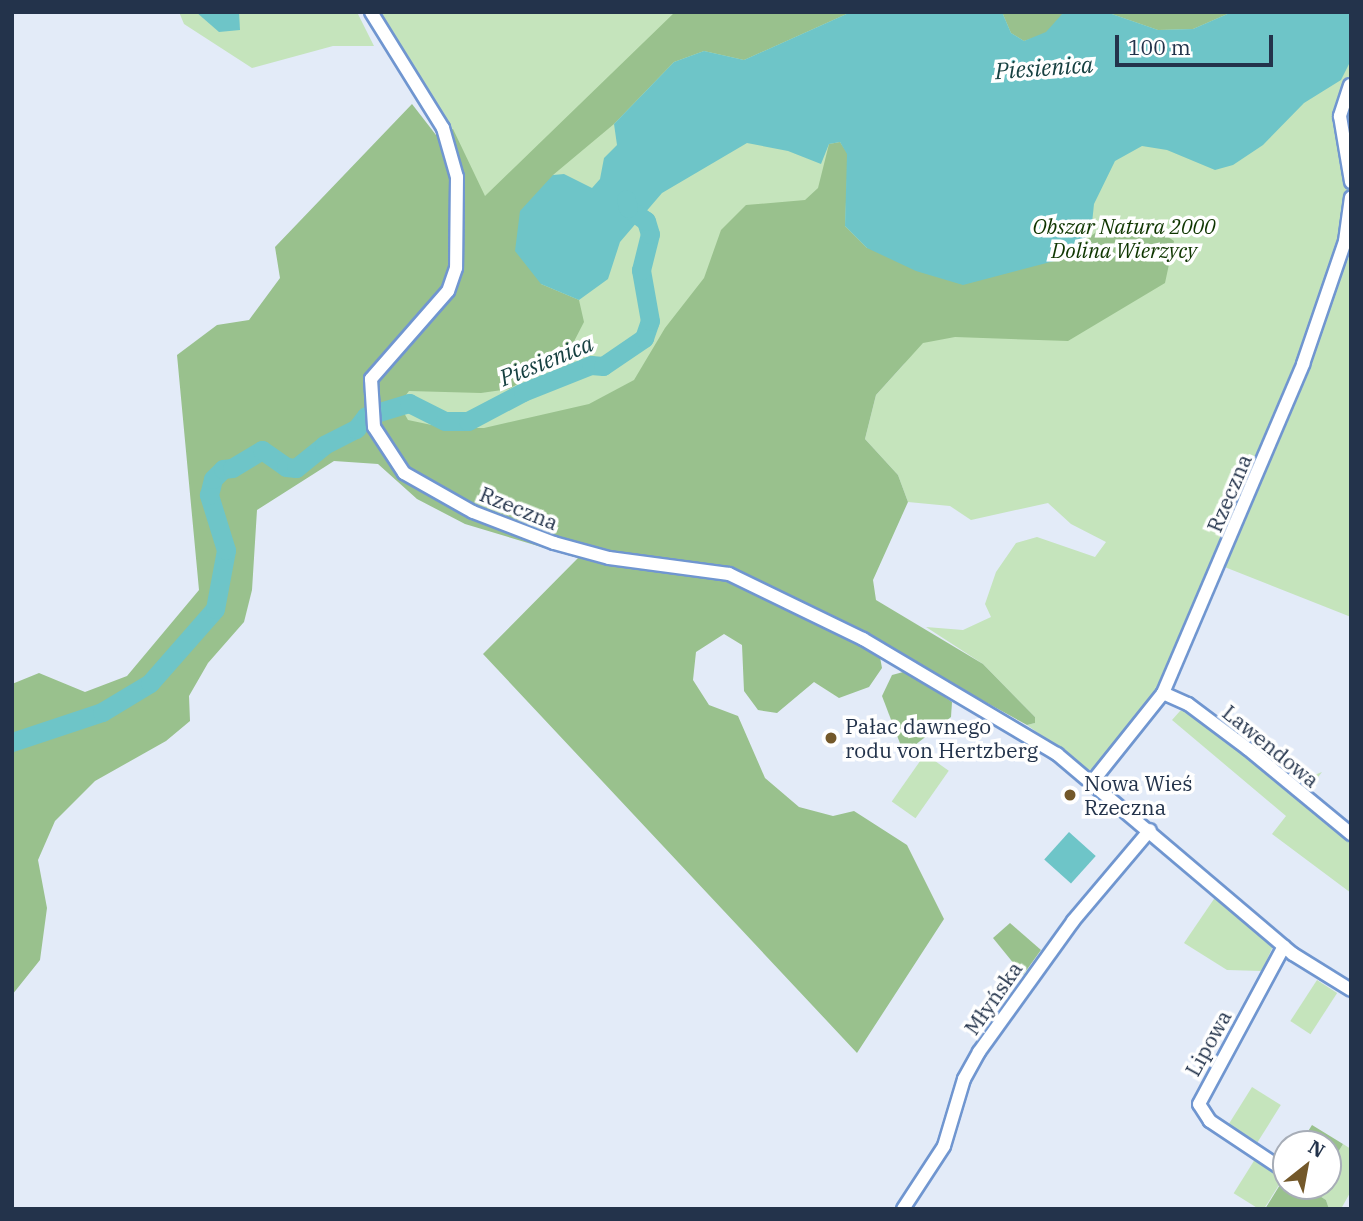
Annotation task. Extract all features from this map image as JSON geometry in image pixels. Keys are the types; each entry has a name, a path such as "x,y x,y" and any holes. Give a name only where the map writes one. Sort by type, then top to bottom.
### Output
{"street":[{"name":"Rzeczna","path":"371,12 443,128 457,177 456,268 447,291 371,379 370,402 374,427 404,473 473,512 554,543 609,558 729,574 863,639 989,711 1092,782 1284,946 1351,990"},
{"path":"1350,85 1340,116 1351,182"},
{"name":"Rzeczna","path":"1092,782 1163,694 1303,364 1345,242 1351,197"},
{"name":"Lawendowa","path":"1163,694 1188,704 1238,741 1351,834"},
{"name":"Młyńska","path":"903,1209 944,1146 964,1079 979,1052 1073,921 1150,830"},
{"name":"Lipowa","path":"1272,1162 1210,1121 1199,1104 1284,946"}],"green space":[{"path":"179,12 357,12 374,46 333,46 252,68 184,24"},
{"name":"Obszar Natura 2000 Dolina Wierzycy","path":"365,12 1351,12 1351,617 1217,564 1162,688 1098,767 1089,770 1027,725 1035,723 1035,717 983,664 926,627 963,630 991,617 985,604 996,572 1016,543 1037,537 1095,557 1106,542 1071,524 1048,503 971,520 950,506 908,502 898,475 865,439 876,395 905,363 668,489 368,429 453,178 437,128"},
{"path":"675,12 851,12 744,60 704,51 674,62 614,124 553,175 541,284 579,300 584,322 567,355 509,389 481,393 409,391 399,404 408,420 446,428 484,428 589,404 634,380 665,328 704,278 721,230 746,205 805,200 818,188 829,144 840,142 848,154 845,226 867,248 1058,260 1110,222 1149,224 1174,241 1165,283 1068,341 955,337 923,343 876,395 865,439 898,475 908,502 873,580 876,600 983,664 1035,717 1035,723 1027,725 866,636 860,646 880,657 882,668 869,687 839,698 814,682 777,713 758,710 744,691 742,645 724,634 696,652 693,680 709,705 738,716 765,778 799,807 833,816 854,811 907,845 944,919 857,1053 483,654 578,558 465,524 417,499 378,464 334,461 257,510 252,590 244,622 208,663 189,696 190,721 166,741 95,781 55,821 38,860 47,908 40,960 12,995 12,684 39,673 85,692 127,676 199,590 177,355 217,325 249,320 280,278 275,247 412,104 436,135 453,129 485,196"},
{"path":"1002,12 1232,12 1193,29 1158,30 1109,13 1024,41 1011,33"},
{"path":"907,671 952,702 951,717 915,745 901,746 882,696 892,675"},
{"path":"1180,711 1191,711 1288,772 1307,778 1322,772 1306,793 1351,823 1351,893 1272,834 1286,816 1172,720"},
{"path":"925,754 949,771 915,818 892,802"},
{"path":"1216,896 1273,946 1262,971 1227,970 1184,943"},
{"path":"1010,923 1041,950 1023,975 993,938"},
{"path":"1317,980 1337,993 1310,1034 1290,1021"},
{"path":"1252,1087 1281,1105 1258,1142 1229,1124"},
{"path":"1342,1146 1351,1149 1351,1191 1341,1209 1329,1209 1326,1200 1342,1200"},
{"path":"1257,1156 1272,1165 1272,1196 1264,1209 1259,1209 1234,1193"},
{"path":"1272,1198 1272,1200 1326,1200 1329,1209 1265,1209"}],"water":[{"path":"196,12 239,12 240,30 219,32"},
{"path":"851,12 1002,12 1011,33 1024,41 1046,32 1063,13 1109,13 1158,30 1193,29 1232,12 1351,12 1351,60 1341,80 1304,103 1263,145 1233,165 1215,170 1167,150 1142,146 1115,161 1094,204 1091,233 1058,260 963,285 916,271 867,248 845,226 847,154 840,142 829,144 821,164 788,151 747,143 662,193 620,242 608,279 579,300 541,284 515,251 520,211 553,175 564,174 592,188 600,179 604,158 617,145 614,124 674,62 704,51 744,60"},
{"path":"1069,832 1096,856 1071,884 1044,859"}],"waterway":[{"name":"Piesienica","path":"12,742 102,712 150,683 215,609 226,550 209,495 213,479 223,469 232,468 262,450 286,467 296,468 324,445 356,429 366,416 409,403 445,421 468,421 523,392 591,365 603,366 644,338 650,321 641,270 650,234 646,221 628,208 626,199"}],"place":[{"name":"Pałac dawnego rodu von Hertzberg","path":"831,738"},
{"name":"Nowa Wieś Rzeczna","path":"1070,795"}]}
